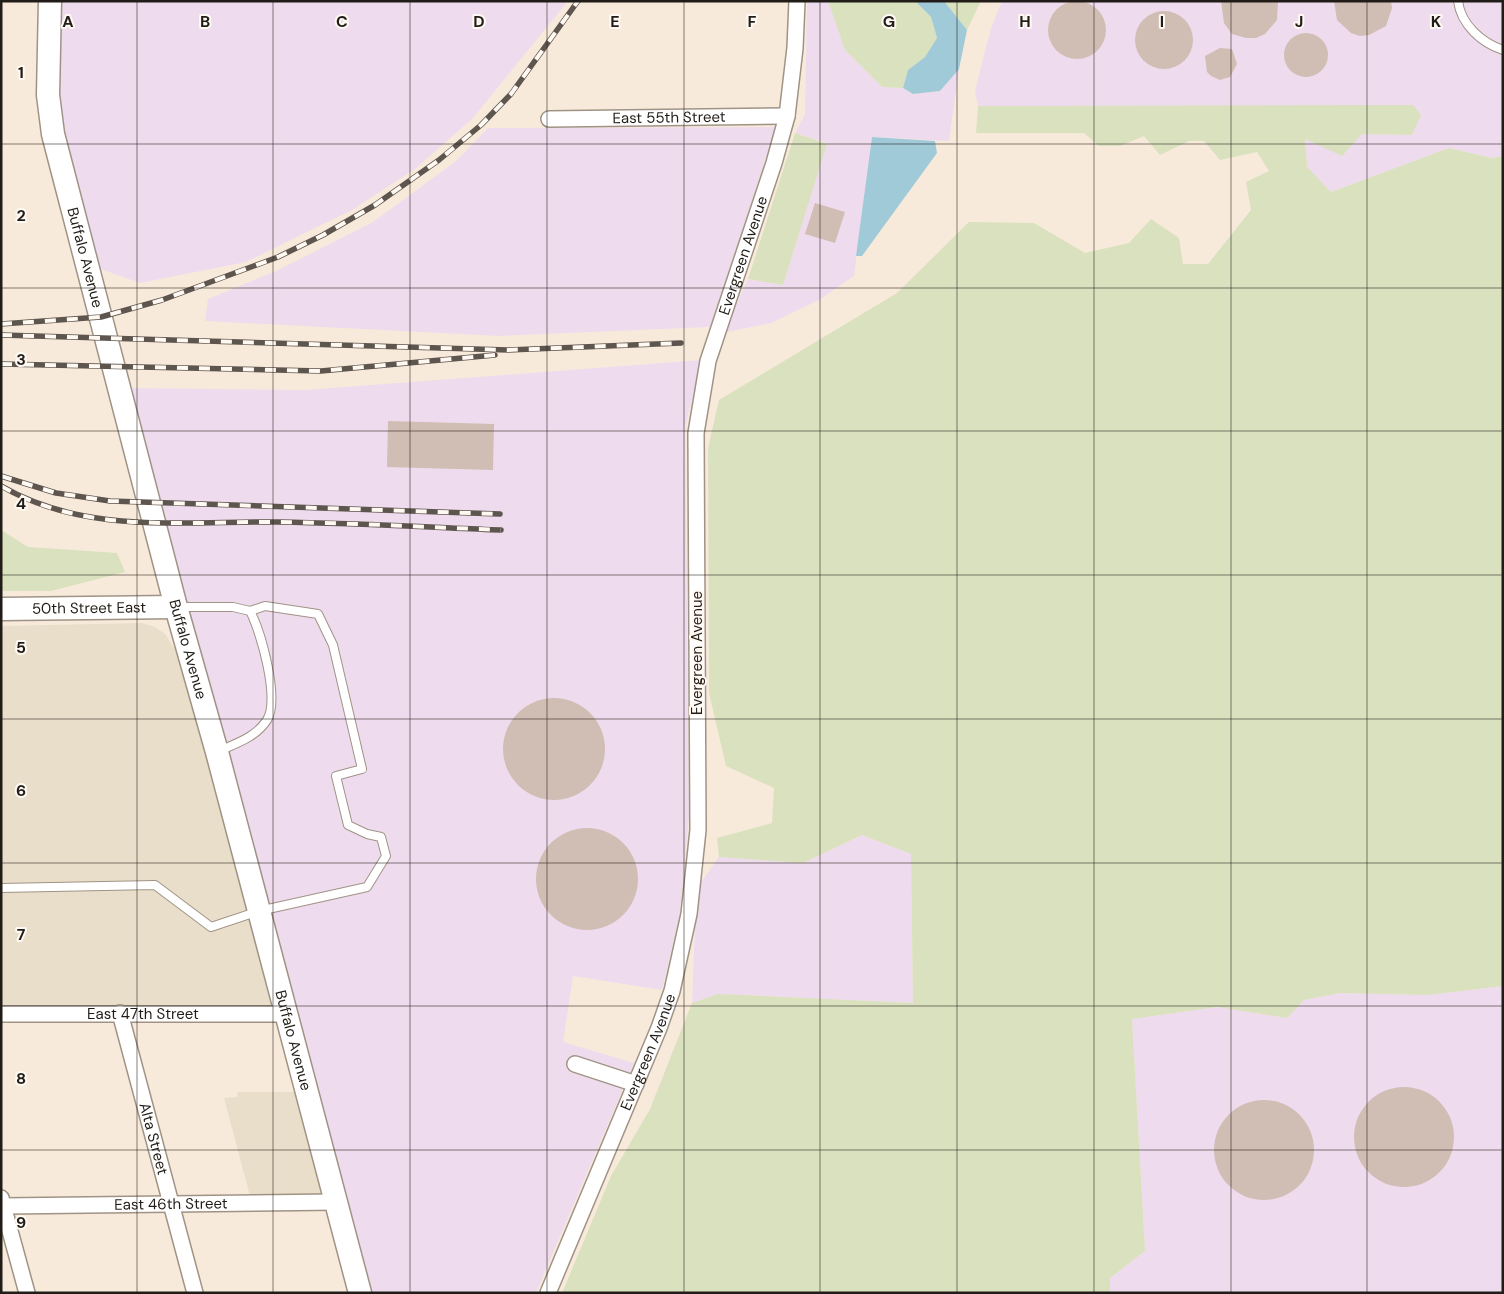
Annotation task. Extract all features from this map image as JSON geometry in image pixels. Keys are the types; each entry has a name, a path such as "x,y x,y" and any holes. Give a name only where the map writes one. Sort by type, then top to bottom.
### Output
{"street":[{"name":"Buffalo Avenue","path":"50,1 48,86 53,134 176,607 217,752 360,1293"},
{"name":"Evergreen Avenue","path":"548,1293 636,1084 672,991 693,886 698,830 696,433 702,392 714,339 748,244 787,116 796,48 797,1"},
{"name":"East 55th Street","path":"549,119 787,116"},
{"name":"50th Street East","path":"1,610 176,607"},
{"name":"Alta Street","path":"120,1013 195,1293"},
{"name":"East 47th Street","path":"1,1014 287,1014"},
{"path":"575,1064 636,1084"},
{"path":"2,1202 27,1293"},
{"name":"East 46th Street","path":"2,1202 171,1205 337,1202"}],"lane":[{"path":"1458,1 1459,10 1474,34 1487,45 1503,50"},
{"path":"1,888 155,885 211,927 259,911 367,887 386,856 381,837 367,834 348,825 340,797 336,776 362,769 333,646 318,614 265,606 250,611 233,607 176,607"},
{"path":"217,752 249,739 268,719 272,688 258,628 250,611"}],"shaded area":[{"path":"57,1 568,1 473,118 415,169 352,210 246,262 140,283 95,267 58,117"},
{"path":"807,1 828,1 845,50 882,87 903,88 913,94 940,91 959,69 949,141 872,137 854,276 819,300 771,323 727,332 731,316 748,279 783,285 827,143 795,133 805,114"},
{"path":"1002,1 1503,1 1503,156 1492,158 1449,148 1331,192 1307,167 1305,138 1362,134 1412,135 1413,106 978,106 975,91 991,28"},
{"path":"776,127 710,327 499,336 205,321 208,299 276,271 373,222 456,161 488,128"},
{"path":"702,360 685,427 689,816 680,913 662,990 573,976 563,1042 634,1063 536,1293 372,1293 127,388 305,390"},
{"path":"142,623 155,627 165,634 175,649 189,678 275,1006 1,1009 1,626"},
{"path":"862,835 911,854 913,1003 718,994 692,1003 695,924 701,882 719,857 803,863"},
{"path":"1503,986 1503,1293 1110,1293 1110,1278 1145,1251 1132,1019 1217,1007 1287,1018 1304,1000 1340,993 1427,995"},
{"path":"238,1092 299,1092 328,1196 250,1196 224,1098 237,1097"}],"green space":[{"path":"828,1 915,1 931,17 937,38 925,57 908,70 903,88 882,87 845,50"},
{"path":"944,1 981,1 967,30"},
{"path":"1413,105 1421,115 1412,135 1362,134 1342,156 1305,139 1307,167 1331,192 1449,148 1492,158 1503,156 1503,986 1427,995 1340,993 1304,1000 1287,1018 1217,1007 1132,1019 1145,1251 1110,1278 1110,1293 562,1293 611,1176 650,1109 692,1003 718,994 913,1003 911,854 862,835 803,863 719,857 717,838 772,823 774,788 726,766 709,693 708,448 719,400 897,293 969,222 1034,223 1085,253 1129,243 1151,219 1179,238 1183,264 1208,264 1251,210 1246,182 1269,171 1257,152 1220,160 1204,141 1189,141 1160,155 1144,136 1120,146 1099,146 1084,133 976,133 978,106"},
{"path":"795,133 827,144 783,285 748,279"},
{"path":"1,530 28,547 117,553 125,572 51,591 1,591"}],"water":[{"path":"915,1 944,1 967,30 959,69 940,91 913,94 903,88 908,70 925,57 937,38 931,17"},
{"path":"872,137 935,141 937,153 862,256 856,256"}],"building":[{"path":"1077,1 1088,3 1101,14 1106,30 1104,41 1093,54 1077,59 1066,57 1053,46 1048,30 1050,19 1061,6"},
{"path":"1221,1 1278,1 1277,20 1265,34 1256,38 1246,38 1232,34 1224,23"},
{"path":"1334,1 1391,1 1392,8 1386,26 1369,35 1360,36 1351,33 1337,20"},
{"path":"1158,11 1170,11 1185,19 1193,34 1193,46 1185,61 1170,69 1158,69 1143,61 1135,46 1135,34 1143,19"},
{"path":"1306,33 1318,37 1324,43 1328,55 1324,67 1318,73 1306,77 1294,73 1288,67 1284,55 1288,43 1294,37"},
{"path":"1220,48 1232,49 1237,64 1230,77 1220,80 1207,72 1205,56"},
{"path":"815,203 845,212 835,243 805,234"},
{"path":"388,421 494,424 493,470 387,467"},
{"path":"554,698 574,702 590,713 601,729 605,749 601,769 590,785 574,796 554,800 534,796 518,785 507,769 503,749 507,729 518,713 534,702"},
{"path":"587,828 606,832 623,843 634,860 638,879 634,898 623,915 606,926 587,930 568,926 551,915 540,898 536,879 540,860 551,843 568,832"},
{"path":"1404,1087 1414,1088 1432,1095 1446,1109 1453,1127 1453,1147 1446,1165 1432,1179 1414,1186 1404,1187 1394,1186 1376,1179 1362,1165 1355,1147 1354,1137 1355,1127 1362,1109 1376,1095 1394,1088"},
{"path":"1264,1100 1283,1104 1299,1115 1310,1131 1314,1150 1310,1169 1299,1185 1283,1196 1264,1200 1245,1196 1229,1185 1218,1169 1214,1150 1218,1131 1229,1115 1245,1104"}],"railway":[{"path":"1,324 101,317 162,300 278,257 323,235 375,205 439,160 481,125 511,94 578,1"},
{"path":"1,335 508,350 681,343"},
{"path":"1,364 321,371 495,355"},
{"path":"1,476 56,493 110,501 500,514"},
{"path":"1,486 33,502 101,519 172,523 278,522 501,530"}]}
